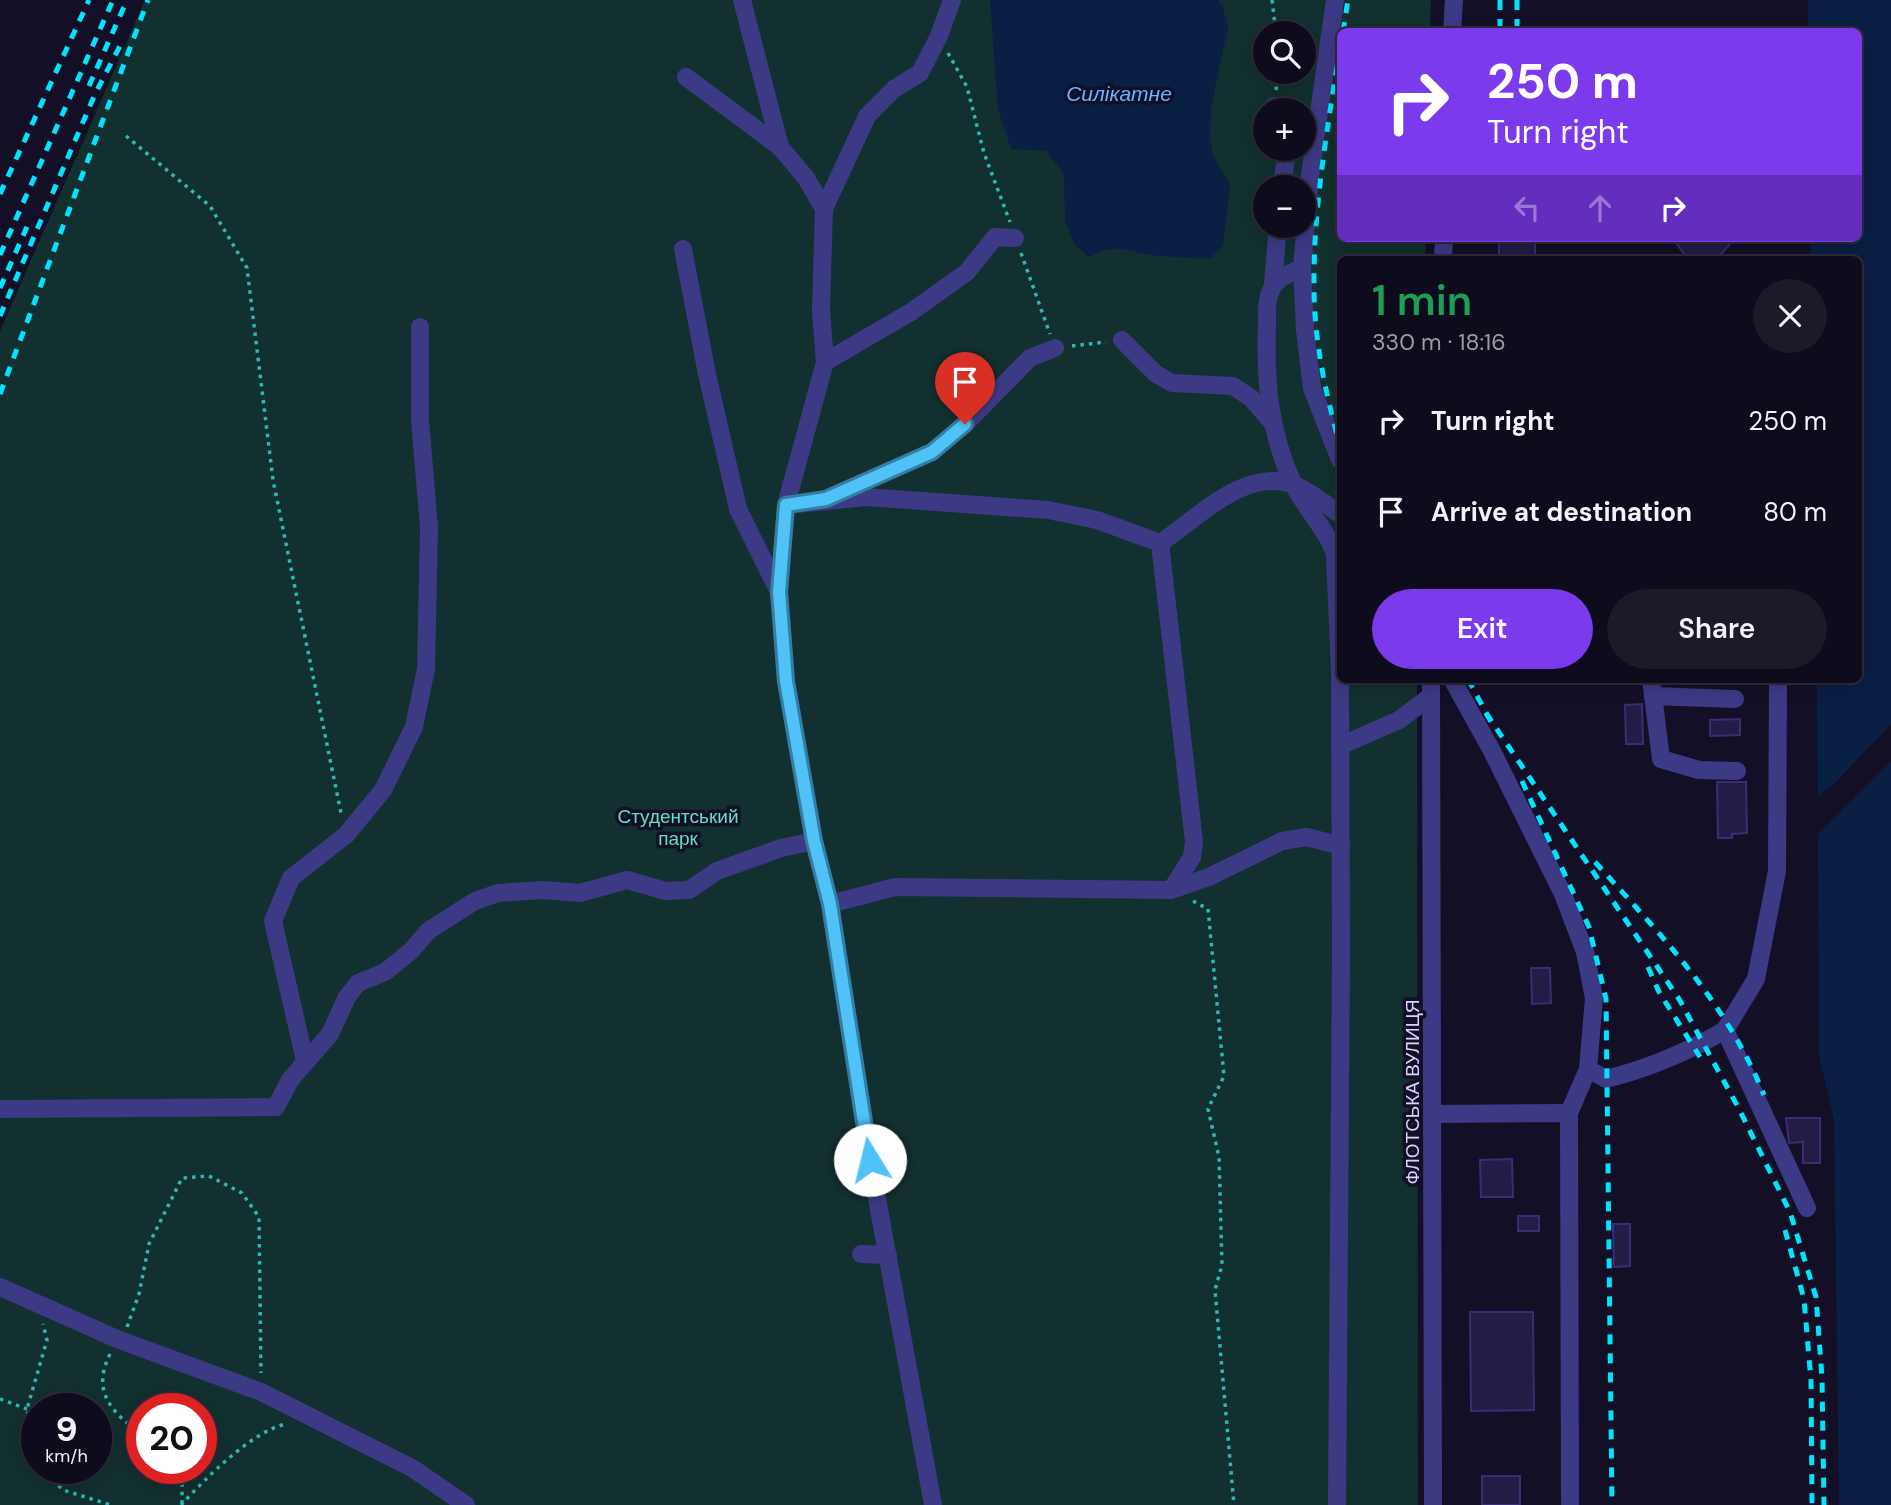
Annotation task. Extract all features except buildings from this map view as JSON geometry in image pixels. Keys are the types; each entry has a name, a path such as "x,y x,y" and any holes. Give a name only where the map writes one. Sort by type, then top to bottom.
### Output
{"street":[{"path":"742,0 780,147"},
{"path":"933,1505 870,1160 830,904 814,841 786,681 779,592 786,505 825,362 821,310 824,209 867,116 894,89 920,73 939,36 951,0"},
{"path":"1335,0 1310,175 1302,268 1304,330 1312,388 1337,452"},
{"path":"1452,28 1454,0"},
{"path":"686,77 780,147 806,178 824,209"},
{"path":"825,362 911,312 967,272 995,237 1015,238"},
{"path":"1277,238 1273,285 1268,297 1266,344 1269,403 1279,451 1293,485 1331,541 1335,554 1337,631"},
{"path":"683,249 706,374 738,509 779,592"},
{"path":"1273,285 1302,268"},
{"path":"305,1061 274,921 291,878 346,835 383,790 414,727 426,669 429,527 420,420 420,327"},
{"path":"1122,340 1156,374 1172,383 1234,386 1251,398 1273,423"},
{"path":"826,499 932,452 965,424 1030,358 1055,348"},
{"path":"1160,543 1233,490 1271,483 1293,485 1337,511"},
{"path":"786,505 866,497 1048,510 1097,520 1160,543"},
{"path":"1160,543 1194,842 1192,857 1171,890"},
{"path":"1337,1505 1341,846 1338,683"},
{"path":"1454,683 1492,751 1563,894 1585,952 1594,998 1588,1069 1569,1113 1570,1505"},
{"path":"1588,1069 1606,1079 1644,1070 1685,1054 1724,1030 1756,979 1777,871 1778,683"},
{"path":"1340,746 1399,720 1431,688"},
{"name":"ФЛОТСЬКА ВУЛИЦЯ","path":"1431,688 1433,1505"},
{"path":"1734,699 1652,688 1661,758 1699,770 1737,771"},
{"path":"830,904 895,887 1171,890 1209,877 1282,841 1307,837 1341,846"},
{"path":"0,1109 276,1107 290,1080 330,1034 358,983 385,972 411,951 428,931 475,901 498,893 543,890 580,893 627,880 666,891 689,890 717,871 781,848 814,841"},
{"path":"1724,1030 1807,1208"},
{"path":"1433,1114 1569,1113"},
{"path":"861,1254 888,1255"},
{"path":"0,1287 117,1339 261,1392 412,1468 466,1505"}],"path":[{"path":"1272,0 1275,21"},
{"path":"939,36 967,87 984,153 1055,348 1122,340"},
{"path":"126,136 211,206 247,268 273,480 346,835"},
{"path":"1171,890 1208,909 1224,1076 1208,1109 1219,1157 1222,1265 1215,1290 1234,1505"},
{"path":"126,1422 105,1401 103,1367 117,1339 130,1323 149,1244 182,1178 209,1176 242,1193 259,1217 261,1392"},
{"path":"32,1393 47,1340 38,1302"},
{"path":"0,1399 21,1407"},
{"path":"182,1504 245,1446 272,1427 309,1418"},
{"path":"58,1484 63,1489 111,1505"},
{"path":"182,1484 182,1504"}],"green space":[{"name":"Студентський парк","path":"145,0 1431,0 1430,28 1337,28 1337,242 1426,242 1425,256 1337,256 1337,683 1417,683 1418,1505 0,1505 0,331"}],"water":[{"name":"Силікатне","path":"990,0 1218,0 1223,7 1228,28 1211,107 1210,139 1214,157 1230,185 1223,246 1210,259 1159,256 1117,248 1089,257 1074,244 1065,220 1064,175 1046,151 1011,149 998,110"},
{"path":"1808,0 1891,0 1891,1505 1839,1505 1834,1119 1819,1057 1817,683 1862,683 1862,256 1811,256 1811,242 1862,242 1862,28 1808,28"}],"pier":[{"path":"1891,724 1891,762 1818,834 1817,797 1834,784"}],"railway":[{"path":"0,194 89,0"},
{"path":"0,255 113,0"},
{"path":"89,86 127,0"},
{"path":"0,394 148,0"},
{"path":"1344,28 1348,0"},
{"path":"1500,0 1500,28"},
{"path":"1517,0 1517,28"},
{"path":"0,316 95,94 121,44"},
{"path":"1337,66 1326,137 1314,257 1316,327 1337,434"},
{"path":"0,288 30,220"},
{"path":"1470,683 1491,722"},
{"path":"1486,713 1679,999 1738,1107 1790,1212 1816,1297 1822,1378 1824,1505"},
{"path":"1522,781 1589,927 1606,999 1612,1505"},
{"path":"1595,862 1668,944 1712,1000 1749,1062 1764,1095"},
{"path":"1648,967 1659,992 1700,1057"},
{"path":"1785,1230 1804,1299 1811,1381 1812,1505"}],"route":[{"path":"870,1160 830,904 814,841 786,681 779,592 786,505 826,499 878,473 932,452 965,424"}]}
